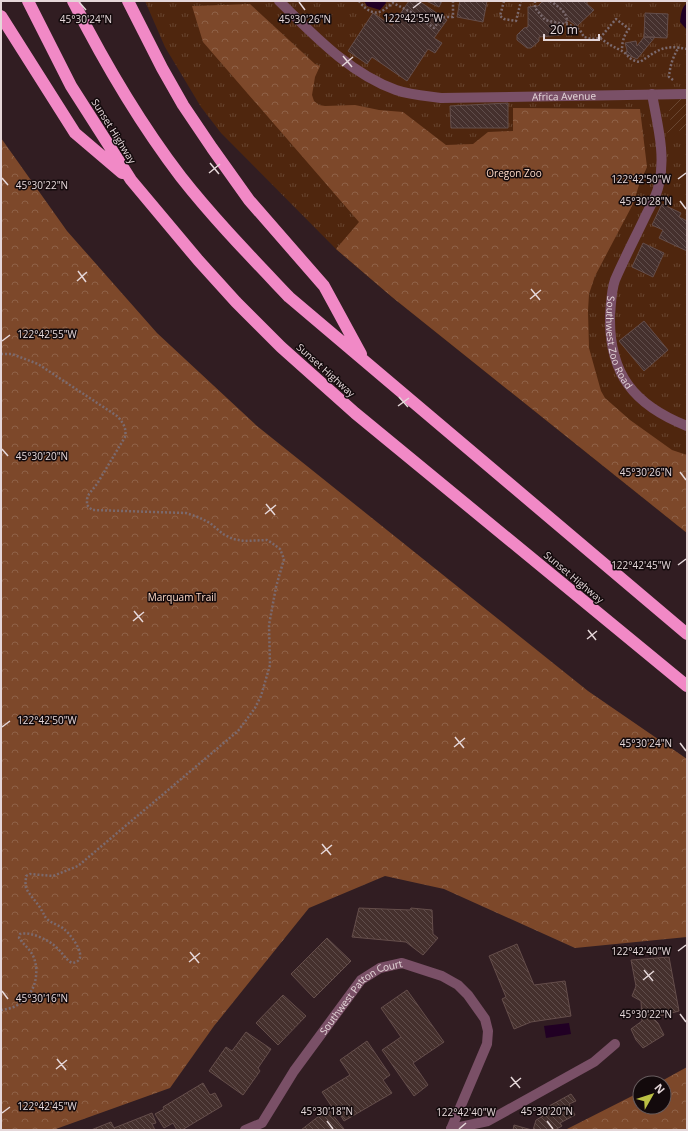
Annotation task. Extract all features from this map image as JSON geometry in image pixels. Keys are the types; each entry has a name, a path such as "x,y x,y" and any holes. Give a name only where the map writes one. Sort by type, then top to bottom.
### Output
{"highway":[{"name":"Sunset Highway","path":"28,1 71,86 131,180 198,260 236,302 281,347 355,413 687,686"},
{"path":"73,1 105,61 139,117 180,176 240,246 289,297 687,634"},
{"path":"128,1 162,68 187,111 249,200 324,286 365,360"},
{"path":"1,16 75,134 131,180"}],"street":[{"name":"Africa Avenue","path":"279,1 321,41 348,64 363,74 397,91 441,98 687,94"},
{"name":"Southwest Zoo Road","path":"652,94 658,125 662,165 661,173 655,196 614,282 611,302 610,336 614,357 622,376 634,392 667,418 687,426"},
{"name":"Southwest Patton Court","path":"245,1130 262,1123 294,1071 361,980 380,968 402,963 442,976 458,985 468,995 485,1019 488,1031 487,1044 451,1129 488,1121 594,1062 615,1044"}],"path":[{"path":"359,1 364,8 374,12 382,11 393,3 413,13 434,28 442,17 453,17 453,1"},
{"path":"504,1 500,16 504,19 516,21 521,1"},
{"path":"535,1 535,8 545,20 580,30 584,37 592,39 600,38 616,19 629,29 625,33 622,42 622,50"},
{"path":"550,1 566,14 568,20 566,25"},
{"path":"600,38 612,47 622,50 631,60 640,62 659,50 668,47 687,49"},
{"path":"677,82 669,77 672,60 679,47"},
{"path":"1,354 12,354 38,364 117,416 123,424 126,433 125,437 98,484 87,499 87,505 92,510 186,513 210,523 223,534 233,539 244,541 267,540 272,542 280,549 284,559 276,586 269,625 270,665 261,696 255,708 238,731 78,866 53,876 26,876 26,888 47,920 64,929 72,936 81,954 80,959 76,963 72,963 56,946 48,941 37,936 24,933 20,934 19,938 30,950 34,958 37,974 30,994 22,1002 15,1006 1,1010"}],"green space":[{"name":"Oregon Zoo","path":"145,1 687,1 687,533 392,297 336,249 221,133 201,107 165,47"},
{"path":"250,4 315,64 320,66 315,77 312,95 314,101 319,105 355,105 379,110 403,112 446,145 473,144 488,132 513,131 513,108 640,109 647,167 633,204 595,276 589,294 589,348 601,391 605,398 630,420 672,450 687,455 687,533 392,297 336,249 359,222 203,42 192,6"},
{"path":"672,99 687,99 687,130 676,131 665,139 670,126 669,106"},
{"name":"Marquam Trail","path":"1,138 67,231 157,333 257,426 588,691 687,759 687,937 575,948 444,889 385,876 309,908 214,1026 170,1088 53,1130 1,1130"},
{"path":"687,1067 687,1130 565,1130 632,1096 632,1115 672,1115 672,1075"}],"shaded area":[{"path":"364,1 385,1 386,3 380,10 367,6"},
{"path":"687,3 687,30 680,22 682,9"},
{"path":"569,1023 571,1034 546,1038 544,1026"}],"building":[{"path":"409,1 419,1 447,20 434,38 442,43 435,53 428,49 407,81 372,57 367,64 348,51 373,13 392,26"},
{"path":"426,1 442,1 439,7"},
{"path":"460,1 487,1 483,22 457,17"},
{"path":"543,1 587,1 587,4 594,10 577,26 568,20 561,26 561,35 539,37 539,41 531,48 527,48 517,40 517,35 524,28 528,27 528,7 538,6"},
{"path":"645,13 668,14 667,38 644,37"},
{"path":"644,37 655,37 637,59 626,54 627,50 625,43 636,41 637,46"},
{"path":"508,103 508,128 451,128 450,106"},
{"path":"662,204 681,213 679,217 687,221 687,251 659,238 663,230 652,225"},
{"path":"643,243 664,253 653,277 632,267"},
{"path":"644,321 668,350 644,371 619,341"},
{"path":"359,908 410,910 411,908 432,910 433,934 438,938 423,955 406,942 352,937"},
{"path":"327,938 351,961 314,998 291,974"},
{"path":"517,944 534,985 565,981 571,1016 531,1022 514,1029 502,999 506,997 489,956"},
{"path":"669,957 679,1011 653,1018 658,1023 664,1035 643,1048 636,1040 631,1029 642,1021 641,1001 632,996 636,986 631,960"},
{"path":"407,990 444,1042 413,1063 428,1085 414,1096 382,1050 401,1037 381,1008"},
{"path":"283,995 306,1016 278,1045 256,1023"},
{"path":"246,1032 271,1049 258,1068 260,1071 243,1095 209,1071 226,1047 232,1051"},
{"path":"367,1041 390,1075 383,1080 392,1093 344,1121 338,1111 332,1107 322,1092 350,1075 340,1060"},
{"path":"203,1083 210,1095 215,1093 222,1106 182,1130 177,1130 173,1123 164,1128 155,1114 164,1109 163,1107"},
{"path":"571,1094 576,1101 569,1104 575,1115 560,1123 562,1126 555,1130 533,1130 536,1120 543,1116 540,1111"},
{"path":"328,1109 344,1129 301,1130"},
{"path":"152,1113 156,1123 152,1124 155,1130 91,1130 111,1122 114,1128"},
{"path":"514,1125 532,1130 513,1130"}]}
